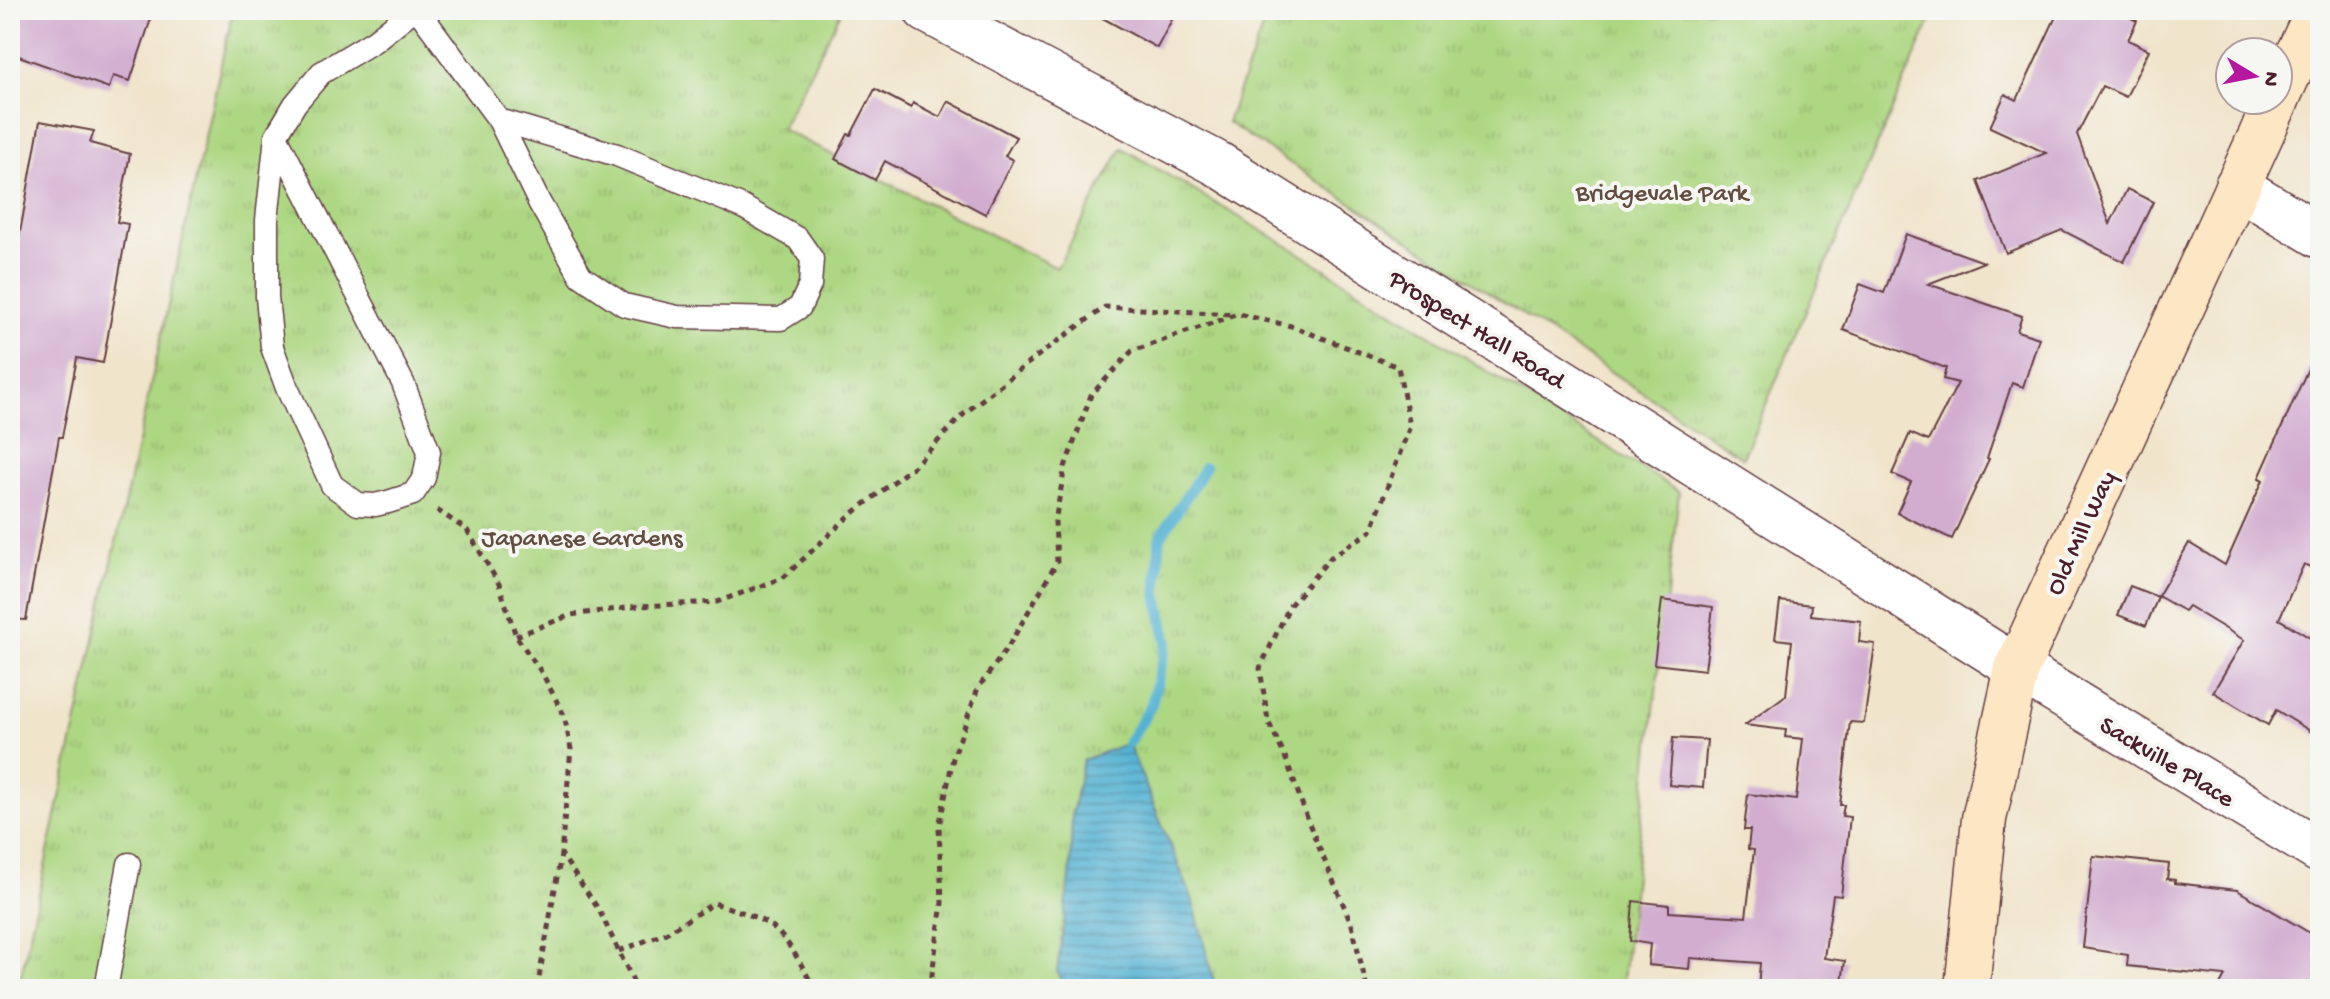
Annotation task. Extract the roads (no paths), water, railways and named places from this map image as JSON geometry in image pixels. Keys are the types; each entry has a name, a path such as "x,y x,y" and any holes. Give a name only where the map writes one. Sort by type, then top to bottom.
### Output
{"street":[{"name":"Prospect Hall Road","path":"926,10 987,25 1218,164 2017,668"},
{"name":"Old Mill Way","path":"2294,62 2318,10"},
{"name":"Old Mill Way","path":"1967,989 1984,819 2017,668 2269,116"},
{"path":"2237,186 2320,236"},
{"name":"Sackville Place","path":"2017,668 2320,851"}],"lane":[{"path":"276,136 408,397 429,452 424,478 413,494 375,505 358,504 332,485 287,388 272,347 267,297 267,220 276,136 295,104 321,73 374,41 416,10 499,120 539,202 581,276 624,305 677,317 781,319 800,307 810,285 812,259 798,239 743,207 617,155 499,120"},
{"path":"106,989 129,864"}],"water":[{"path":"1128,743 1192,898 1216,989 1065,989 1057,972 1070,878 1072,814 1083,760"}],"waterway":[{"path":"1128,743 1151,706 1167,642 1157,593 1160,538 1205,467"}],"park label":[{"name":"Bridgevale Park","path":"1662,191"},
{"name":"Japanese Gardens","path":"582,536"}]}
